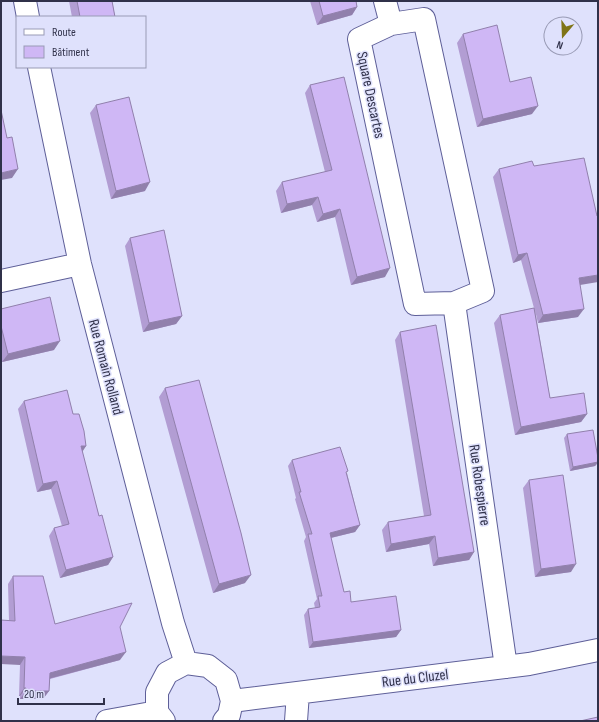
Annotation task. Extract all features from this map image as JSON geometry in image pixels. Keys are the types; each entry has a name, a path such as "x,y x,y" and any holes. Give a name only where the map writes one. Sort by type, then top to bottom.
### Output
{"street":[{"path":"25,1 28,16"},
{"path":"385,1 391,24"},
{"name":"Square Descartes","path":"424,19 483,291 454,303 414,304 359,39 391,24 424,19"},
{"name":"Rue Romain Rolland","path":"39,68 80,264 173,622 186,663"},
{"path":"1,281 80,264"},
{"name":"Rue Robespierre","path":"454,303 506,667"},
{"name":"Rue du Cluzel","path":"232,701 506,667 598,650"},
{"path":"108,721 161,717 156,692 167,673 186,663 208,666 226,680 232,701 229,715 224,721"},
{"path":"296,721 298,693"}],"building":[{"path":"77,1 112,1 115,16 80,16"},
{"path":"319,1 356,1 357,7 323,16"},
{"path":"497,25 510,82 531,77 538,106 483,119 463,34"},
{"path":"344,77 390,268 357,277 340,209 323,214 318,197 287,204 282,182 332,170 310,85"},
{"path":"129,97 150,182 116,191 96,105"},
{"path":"1,110 7,138 12,137 18,169 1,173"},
{"path":"584,158 598,216 598,275 579,278 584,309 543,315 527,253 518,255 499,169 532,161 534,166"},
{"path":"164,230 182,316 149,323 130,238"},
{"path":"50,297 60,341 8,354 1,326 1,309"},
{"path":"534,308 550,398 584,393 587,414 521,427 500,315"},
{"path":"436,325 474,552 438,558 435,536 391,544 388,522 431,515 400,332"},
{"path":"199,380 251,575 219,584 165,388"},
{"path":"67,390 73,414 79,414 84,431 86,446 81,446 99,516 102,515 113,557 66,570 54,528 69,524 57,481 43,484 24,401"},
{"path":"593,430 598,462 573,467 567,434"},
{"path":"340,447 348,471 346,472 360,525 330,533 344,592 350,591 351,602 396,596 401,630 313,642 308,609 320,607 318,596 322,596 308,534 312,534 299,492 301,492 292,460"},
{"path":"563,475 576,564 541,569 529,480"},
{"path":"13,576 43,576 55,624 132,603 120,627 126,652 50,673 49,691 26,691 26,688 24,688 25,657 1,656 1,620 15,621"},
{"path":"598,717 598,721 580,721"}]}
